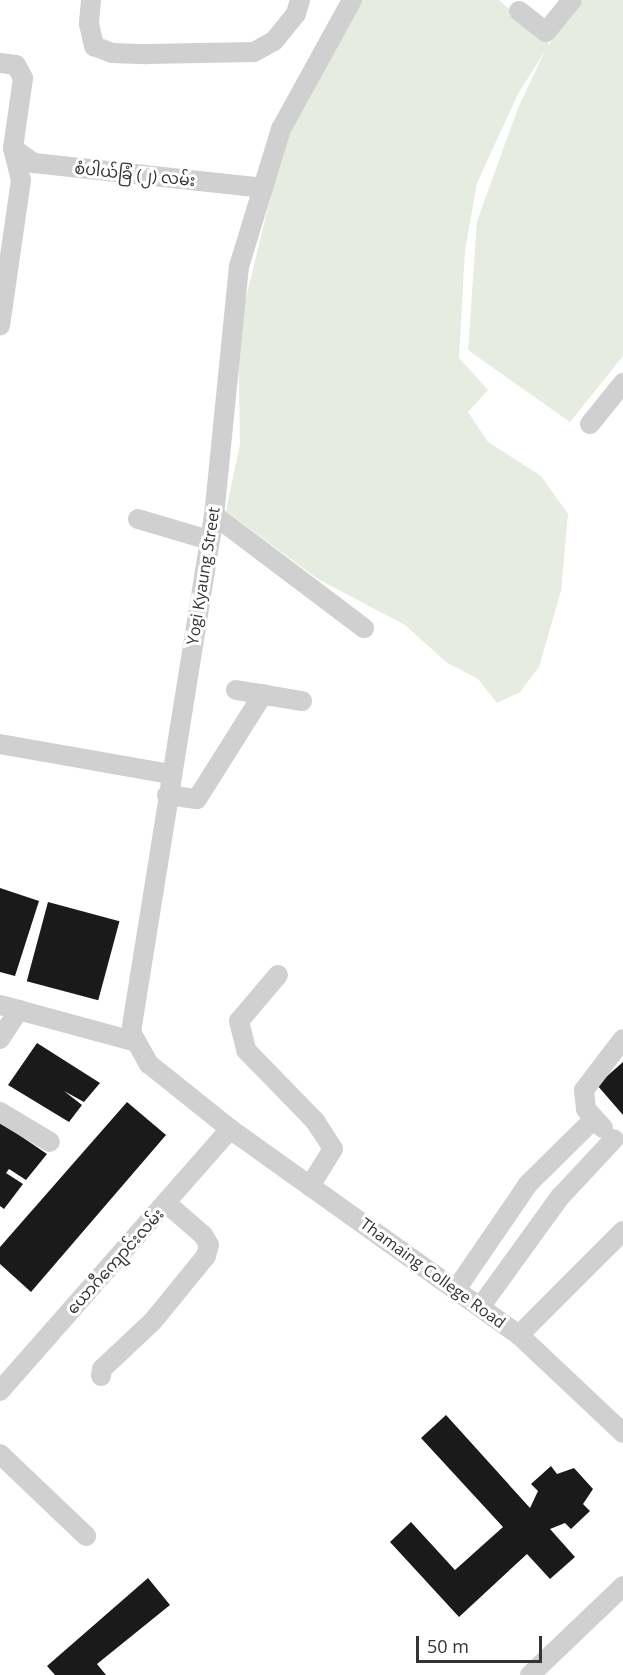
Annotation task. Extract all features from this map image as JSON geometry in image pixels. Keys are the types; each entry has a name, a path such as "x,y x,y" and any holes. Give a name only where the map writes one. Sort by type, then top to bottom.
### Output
{"street":[{"path":"91,0 89,24 94,46 112,53 147,54 254,52 274,42 296,14 300,0"},
{"name":"Yogi Kyaung Street","path":"230,1129 149,1064 131,1032 133,1007 166,795 214,515 239,266 281,129 352,0"},
{"path":"519,11 546,32 572,0"},
{"path":"0,63 22,70 7,147 21,180 0,325"},
{"name":"စံပါယ်ခြံ (၂) လမ်း","path":"7,147 34,163 263,188"},
{"path":"590,424 623,383"},
{"path":"214,515 364,628"},
{"path":"138,519 209,540"},
{"path":"236,690 302,701"},
{"path":"166,795 197,799 263,694"},
{"path":"0,744 170,774"},
{"path":"278,975 239,1021 246,1050 315,1121 333,1149 310,1186"},
{"path":"0,1039 10,1008 136,1042"},
{"path":"481,1306 560,1197 618,1144 586,1109 584,1090 623,1039"},
{"path":"0,1112 50,1142"},
{"path":"457,1288 538,1173 594,1119"},
{"name":"Thamaing College Road","path":"230,1129 457,1288 519,1335 623,1433"},
{"name":"ယောဂီကျောင်းလမ်း","path":"0,1391 230,1129"},
{"path":"538,1173 560,1197"},
{"path":"101,1376 102,1369 153,1321 206,1256 209,1245 203,1235 166,1203"},
{"path":"519,1335 623,1231"},
{"path":"0,1454 86,1536"},
{"path":"530,1675 623,1586"}],"shaded area":[{"path":"360,0 499,0 549,44 583,0 623,0 623,356 570,422 468,350 477,221 518,108 545,51 518,94 477,183 465,250 459,358 488,390 468,412 488,442 541,476 568,514 561,591 539,667 520,692 497,703 478,679 446,662 405,625 318,579 226,511 240,444 238,331 286,133"}],"building":[{"path":"0,888 39,901 15,976 0,972"},
{"path":"48,902 119,921 98,1000 27,981"},
{"path":"37,1043 100,1083 84,1102 64,1091 82,1105 69,1122 8,1085"},
{"path":"623,1062 623,1115 597,1085"},
{"path":"127,1102 166,1135 31,1292 0,1264 0,1247"},
{"path":"0,1122 47,1154 26,1180 9,1169 6,1173 23,1184 4,1209 0,1206"},
{"path":"446,1415 530,1508 538,1491 531,1484 551,1466 557,1474 574,1468 593,1489 583,1504 590,1511 571,1529 565,1523 550,1529 575,1557 550,1579 527,1554 459,1617 390,1542 411,1522 455,1570 503,1527 421,1438"},
{"path":"148,1578 170,1605 97,1664 106,1675 55,1675 47,1666"}]}
